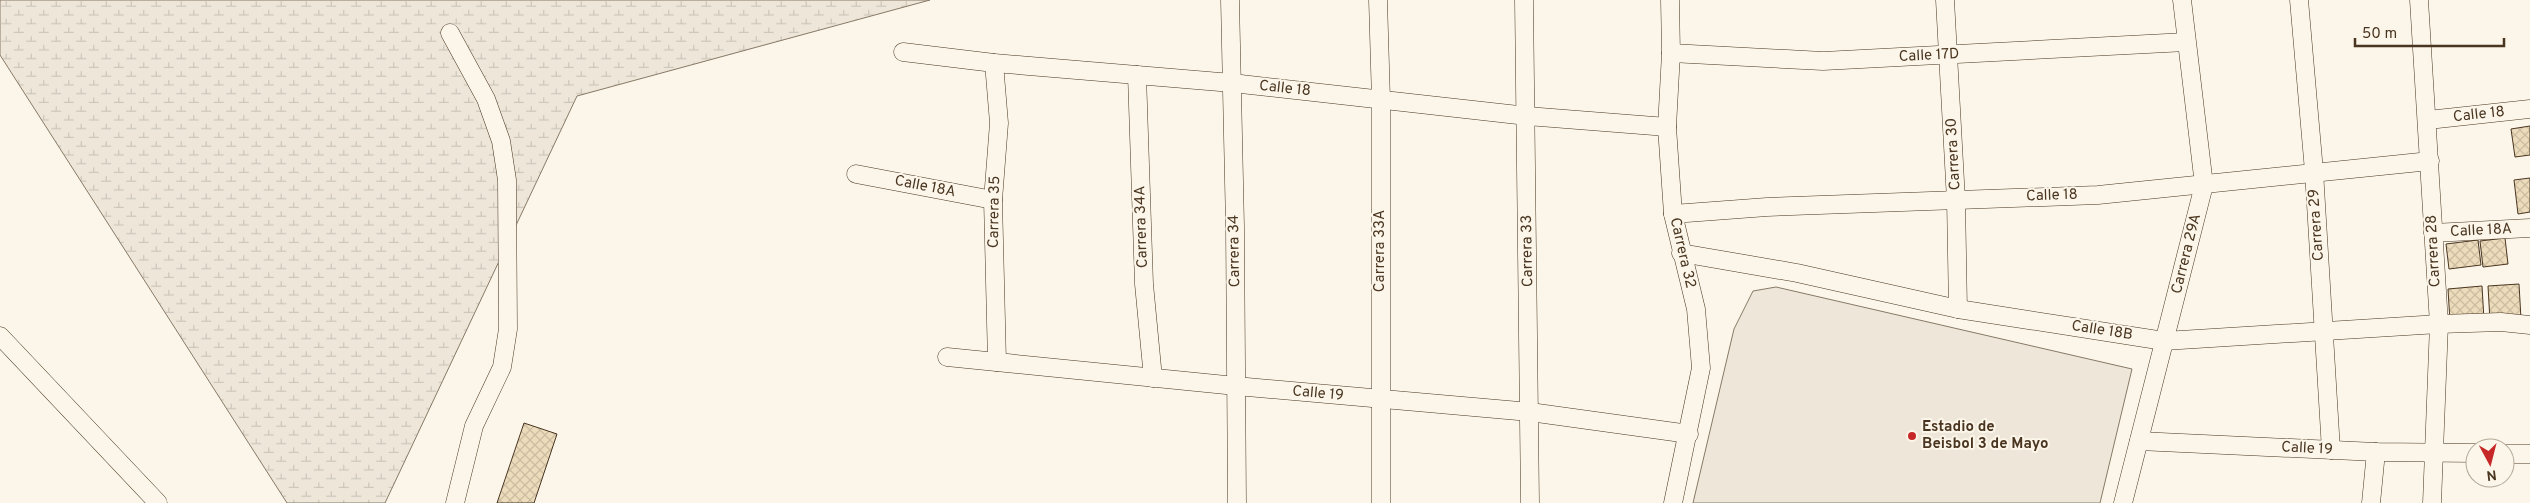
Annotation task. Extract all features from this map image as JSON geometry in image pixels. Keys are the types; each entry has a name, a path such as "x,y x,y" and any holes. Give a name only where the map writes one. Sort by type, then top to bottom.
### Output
{"street":[{"name":"Carrera 34","path":"1230,0 1236,503"},
{"name":"Carrera 33A","path":"1378,0 1381,100 1381,503"},
{"name":"Carrera 33","path":"1524,0 1527,116 1530,503"},
{"name":"Carrera 32","path":"1670,0 1672,53 1667,126 1673,214 1696,309 1701,368 1689,434 1673,503"},
{"name":"Carrera 30","path":"1945,0 1956,200 1958,309"},
{"name":"Carrera 29A","path":"2123,503 2204,185 2182,0"},
{"name":"Carrera 29","path":"2299,0 2314,171 2331,450"},
{"name":"Carrera 28","path":"2419,0 2428,120 2439,324 2432,503"},
{"path":"450,33 486,99 501,141 507,180 508,329 502,366 474,426 455,503"},
{"name":"Calle 17D","path":"1672,53 1823,61 2186,42"},
{"name":"Calle 18","path":"903,52 994,63 1232,83 1527,116 1667,126"},
{"name":"Carrera 35","path":"994,63 999,123 993,200 997,362"},
{"name":"Carrera 34A","path":"1137,75 1144,284 1153,378"},
{"name":"Calle 18","path":"2428,120 2530,109"},
{"name":"Calle 18","path":"1673,214 1767,207 2098,195 2204,185 2314,171 2430,161"},
{"name":"Calle 18A","path":"856,174 993,200"},
{"name":"Calle 18A","path":"2433,233 2530,228"},
{"name":"Calle 18B","path":"1681,253 1797,273 1958,309 2164,341 2439,324 2501,322 2530,326"},
{"path":"0,336 158,503"},
{"name":"Calle 19","path":"947,357 1236,386 1530,412 1689,434"},
{"name":"Calle 19","path":"2139,441 2376,452 2465,453"},
{"path":"2371,503 2376,452"},
{"path":"2515,454 2530,454"}],"green space":[{"path":"0,0 930,0 577,96 385,503 287,503 0,55"},
{"name":"Estadio de Beisbol 3 de Mayo","path":"1776,287 2132,369 2100,503 1693,503 1734,329 1753,291"}],"building":[{"path":"2530,126 2530,155 2515,157 2511,129"},
{"path":"2530,178 2530,212 2518,214 2514,180"},
{"path":"2505,238 2508,264 2483,267 2480,241"},
{"path":"2478,240 2481,265 2449,269 2446,244"},
{"path":"2519,284 2521,319 2490,321 2488,286"},
{"path":"2482,286 2484,320 2450,322 2448,289"},
{"path":"524,423 557,434 534,503 497,503"}],"place":[{"name":"Estadio de Beisbol 3 de Mayo","path":"1912,436"}]}
